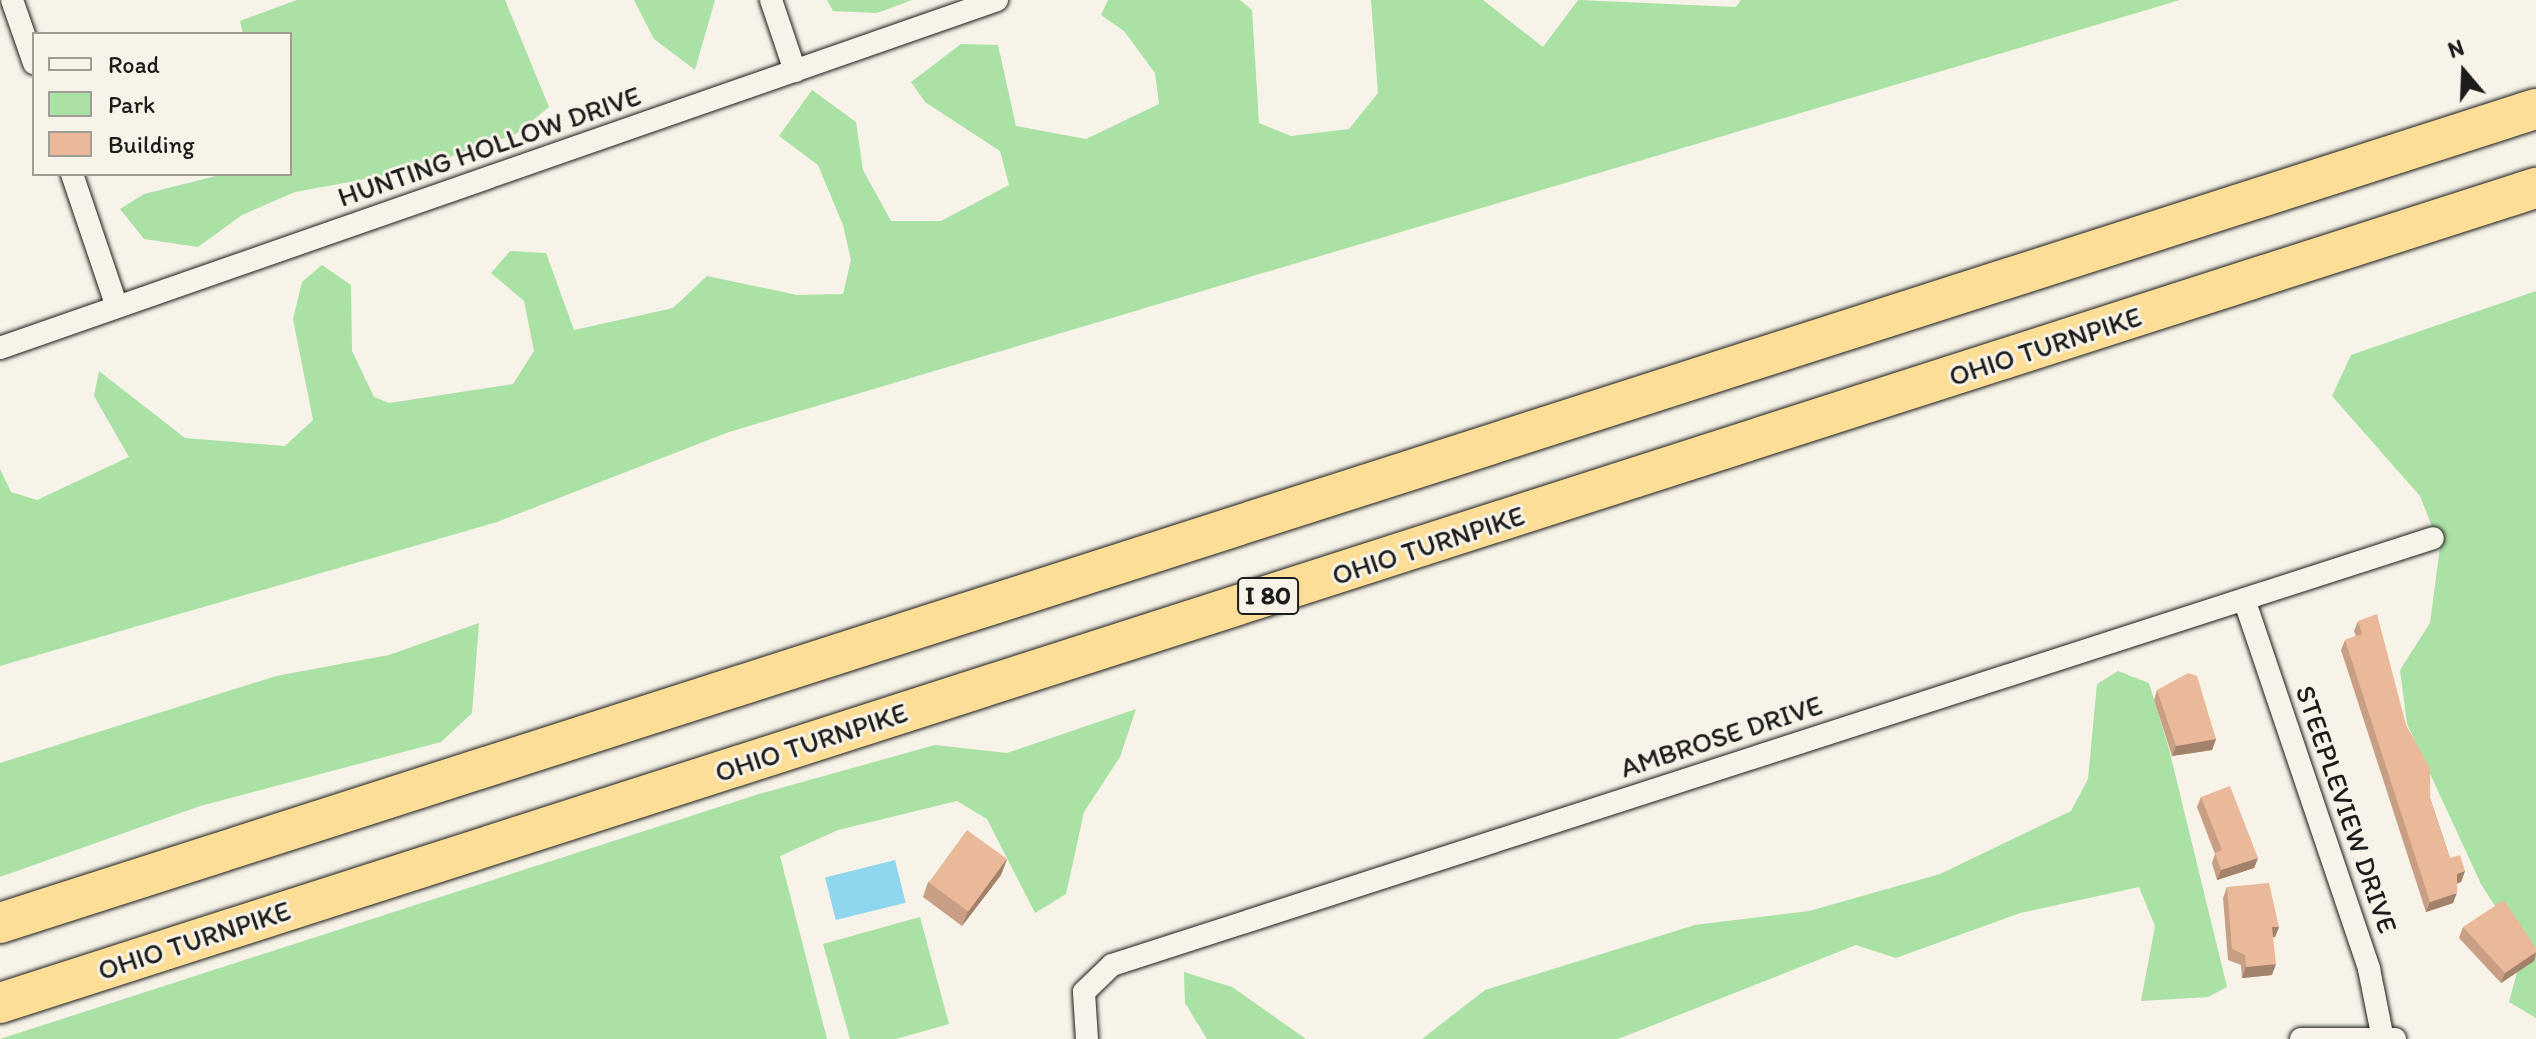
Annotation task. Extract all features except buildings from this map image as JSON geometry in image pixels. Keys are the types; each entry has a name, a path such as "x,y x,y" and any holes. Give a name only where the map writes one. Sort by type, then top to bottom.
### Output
{"highway":[{"path":"0,923 2536,109"},
{"name":"OHIO TURNPIKE","path":"0,1003 2536,188"}],"street":[{"path":"12,0 32,57"},
{"path":"771,0 795,71"},
{"name":"HUNTING HOLLOW DRIVE","path":"0,348 997,0"},
{"path":"73,176 117,307"},
{"name":"AMBROSE DRIVE","path":"1087,1039 1084,992 1112,965 2245,602 2433,538"},
{"name":"STEEPLEVIEW DRIVE","path":"2245,602 2369,969 2388,1038"},
{"path":"2301,1039 2388,1038"}],"green space":[{"path":"297,0 505,0 549,107 516,134 409,171 295,192 242,215 198,247 144,239 120,209 144,194 216,176 292,176 292,32 243,32 240,21"},
{"path":"634,0 715,0 695,70 654,39"},
{"path":"827,0 912,0 877,13 833,11"},
{"path":"1108,0 1240,0 1252,10 1259,123 1291,136 1349,129 1378,93 1371,0 1483,0 1543,47 1578,0 1736,7 1741,0 2180,0 729,432 497,522 0,666 0,469 11,492 37,500 129,457 94,396 99,371 185,438 285,446 313,420 293,319 302,282 322,265 351,285 352,351 374,397 389,403 513,384 534,351 524,301 491,273 510,251 546,253 574,330 673,308 707,276 797,295 843,294 851,260 843,225 818,165 779,136 812,90 856,122 863,170 891,221 941,221 1009,185 1000,151 925,102 911,82 961,44 998,45 1016,126 1086,139 1159,104 1155,73 1124,31 1101,15"},
{"path":"2536,291 2536,1018 2509,1002 2523,950 2481,884 2407,724 2400,670 2430,623 2440,547 2420,496 2332,396 2351,355"},
{"path":"479,623 472,713 441,742 200,806 0,877 0,763 276,676 389,655"},
{"path":"2118,671 2149,683 2169,749 2227,987 2208,997 2141,1001 2155,926 2139,887 2020,913 1896,958 1856,945 1618,1039 1422,1039 1485,990 1695,925 1809,911 1940,874 2071,811 2088,779 2097,684"},
{"path":"1136,709 1120,757 1084,812 1066,894 1035,913 987,819 957,801 838,830 780,856 827,1039 0,1039 759,794 935,745 1007,753"},
{"path":"920,917 949,1024 896,1039 850,1039 823,944"},
{"path":"1184,972 1232,987 1306,1039 1207,1039 1185,1003"}],"water":[{"path":"895,860 906,903 836,920 825,877"}]}
